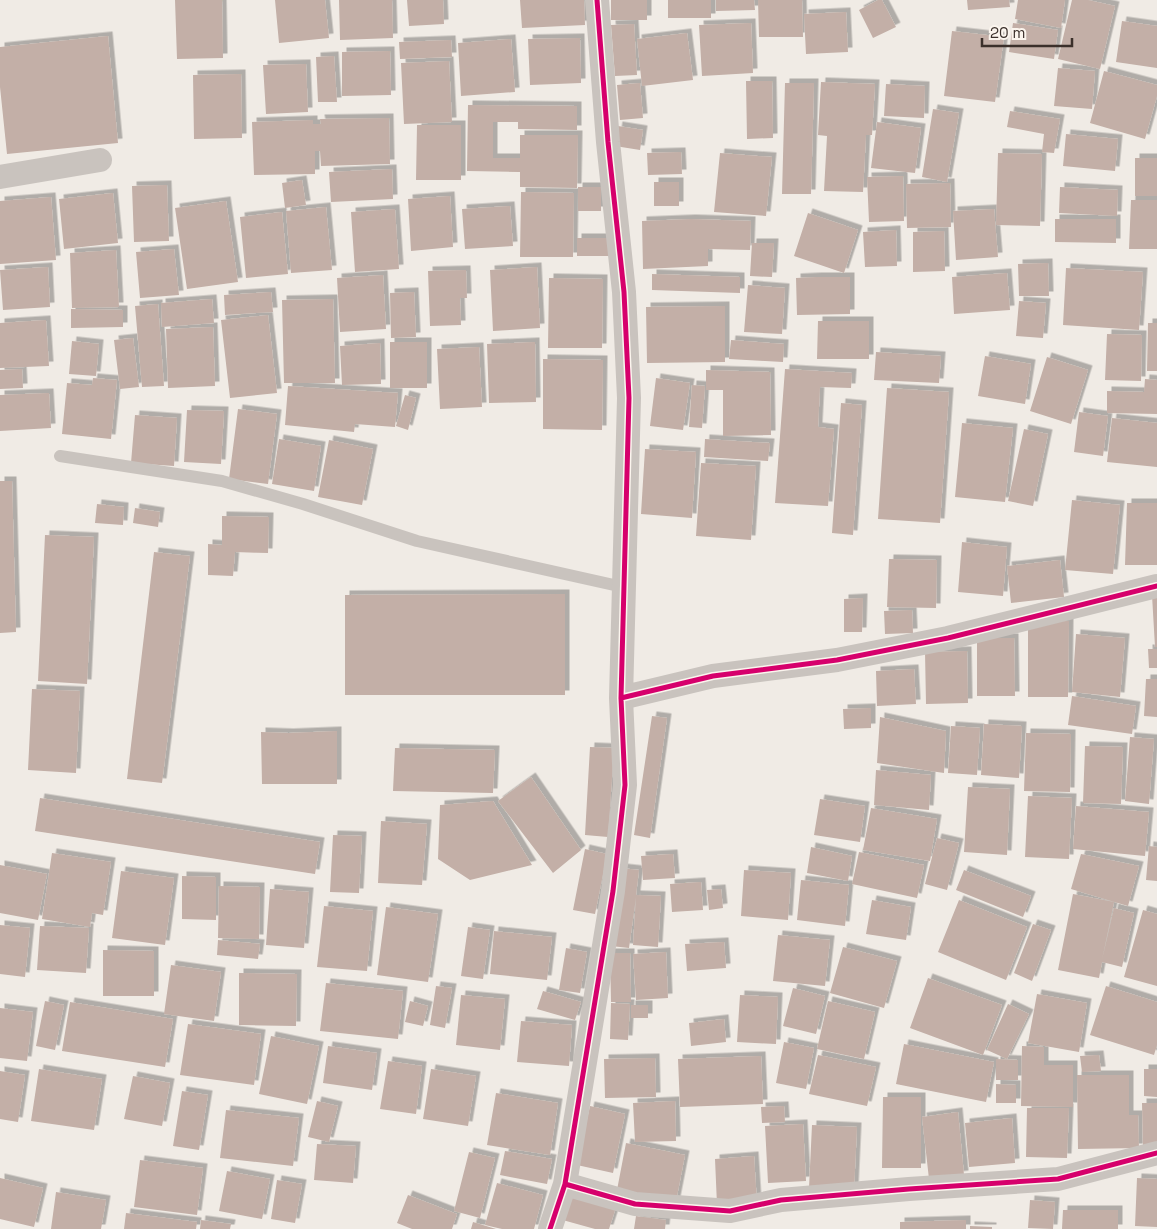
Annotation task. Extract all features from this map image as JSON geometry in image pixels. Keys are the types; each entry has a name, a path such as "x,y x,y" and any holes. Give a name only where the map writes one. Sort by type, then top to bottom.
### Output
{"street":[{"path":"550,1229 565,1184 613,891 626,785 621,698 629,389 624,292 608,142 597,0"},
{"path":"0,177 100,160"},
{"path":"621,698 713,676 837,660 948,638 1157,586"},
{"path":"565,1184 635,1204 730,1211 791,1199 909,1188 1058,1179 1157,1153"}],"lane":[{"path":"60,456 222,481 303,504 417,541 623,587"}],"building":[{"path":"175,0 222,0 223,58 177,59"},
{"path":"275,0 325,0 329,38 279,43"},
{"path":"339,0 392,0 393,38 340,40"},
{"path":"407,0 443,0 444,24 409,26"},
{"path":"520,0 584,0 585,25 522,28"},
{"path":"611,0 647,0 647,20 611,20"},
{"path":"668,0 711,0 711,18 668,18"},
{"path":"716,0 754,0 755,10 716,11"},
{"path":"758,0 802,0 803,37 759,37"},
{"path":"878,0 882,0 896,27 873,38 859,10"},
{"path":"967,0 1009,0 1010,7 968,10"},
{"path":"1018,0 1065,0 1061,28 1015,19"},
{"path":"1072,0 1088,0 1115,6 1100,69 1058,59"},
{"path":"846,12 848,52 806,54 804,14"},
{"path":"1122,21 1157,26 1157,68 1116,62"},
{"path":"751,23 753,73 702,76 699,25"},
{"path":"1013,23 1058,30 1054,59 1009,52"},
{"path":"634,24 637,75 615,76 611,25"},
{"path":"952,31 1004,37 995,102 944,96"},
{"path":"687,33 693,80 642,86 637,39"},
{"path":"108,36 118,143 7,154 0,87 0,47"},
{"path":"580,38 581,83 530,85 528,39"},
{"path":"511,39 515,92 461,96 458,43"},
{"path":"451,40 452,57 400,59 399,42"},
{"path":"390,51 391,95 342,96 342,52"},
{"path":"334,56 337,102 318,102 316,57"},
{"path":"449,61 452,122 404,124 401,63"},
{"path":"306,64 308,112 266,114 263,65"},
{"path":"1058,68 1095,71 1092,109 1054,106"},
{"path":"1104,71 1157,85 1157,96 1145,139 1090,123"},
{"path":"241,74 242,138 194,139 193,75"},
{"path":"746,81 772,81 773,138 747,139"},
{"path":"821,82 875,84 872,135 866,135 863,192 824,191 827,136 818,135"},
{"path":"640,83 643,118 620,120 617,85"},
{"path":"785,83 814,83 811,194 782,194"},
{"path":"886,84 925,86 924,118 884,116"},
{"path":"468,105 577,106 577,130 518,129 518,122 493,122 493,158 520,158 520,135 578,135 577,188 520,187 520,172 467,171"},
{"path":"933,109 959,113 947,182 922,177"},
{"path":"1010,111 1060,119 1054,153 1042,152 1044,134 1007,127"},
{"path":"389,118 390,164 321,166 320,151 315,151 315,174 254,175 252,122 313,120 313,124 321,124 320,119"},
{"path":"877,122 921,128 915,173 871,168"},
{"path":"417,125 461,125 461,180 416,180"},
{"path":"618,126 643,130 640,150 615,146"},
{"path":"1066,134 1118,139 1115,171 1063,166"},
{"path":"681,152 682,174 648,175 647,153"},
{"path":"720,153 772,157 766,216 714,212"},
{"path":"998,153 1042,154 1040,226 996,225"},
{"path":"1135,158 1157,158 1157,196 1135,196"},
{"path":"392,169 393,199 331,202 329,172"},
{"path":"903,176 904,221 869,222 867,177"},
{"path":"302,180 306,205 285,208 282,183"},
{"path":"654,182 679,182 679,206 654,206"},
{"path":"950,183 951,227 907,228 906,184"},
{"path":"167,185 169,241 134,242 132,186"},
{"path":"578,187 601,187 601,211 578,211"},
{"path":"1060,187 1118,190 1117,216 1059,213"},
{"path":"521,192 574,193 573,257 520,257"},
{"path":"113,193 118,243 64,249 59,199"},
{"path":"450,196 453,247 411,251 408,199"},
{"path":"51,197 56,260 0,264 0,201"},
{"path":"1131,200 1157,200 1157,249 1129,249"},
{"path":"226,201 238,282 187,289 175,208"},
{"path":"510,206 513,246 465,249 462,209"},
{"path":"326,207 332,270 291,273 286,211"},
{"path":"395,209 399,269 355,272 351,212"},
{"path":"994,209 998,257 956,260 953,211"},
{"path":"282,212 288,274 246,278 240,217"},
{"path":"808,213 858,230 844,273 794,256"},
{"path":"691,219 751,221 750,250 708,249 708,266 643,269 642,221"},
{"path":"1055,219 1116,219 1116,243 1055,242"},
{"path":"896,230 897,266 865,267 863,232"},
{"path":"944,231 945,271 913,272 913,232"},
{"path":"577,238 613,238 613,256 577,256"},
{"path":"752,243 774,243 772,277 750,276"},
{"path":"174,249 179,295 140,298 136,252"},
{"path":"116,250 119,307 72,308 70,253"},
{"path":"1048,263 1049,296 1019,296 1018,264"},
{"path":"48,267 50,307 3,310 0,270"},
{"path":"537,267 540,328 493,331 490,270"},
{"path":"1066,268 1143,272 1139,330 1063,325"},
{"path":"466,270 467,298 460,298 461,325 430,326 428,271"},
{"path":"1007,273 1010,310 954,314 952,277"},
{"path":"652,274 740,277 740,293 652,290"},
{"path":"383,275 386,329 340,332 337,278"},
{"path":"850,277 850,314 797,315 796,278"},
{"path":"549,278 603,279 602,348 548,348"},
{"path":"748,285 785,288 782,334 744,332"},
{"path":"271,292 273,312 225,315 224,295"},
{"path":"414,292 416,337 391,338 390,293"},
{"path":"212,299 214,323 162,327 161,303"},
{"path":"333,299 335,383 284,383 282,300"},
{"path":"1019,301 1046,303 1043,338 1016,336"},
{"path":"158,304 164,386 142,387 135,306"},
{"path":"725,306 725,362 647,363 646,307"},
{"path":"71,309 123,310 123,327 71,328"},
{"path":"268,315 277,393 230,398 221,320"},
{"path":"46,320 49,366 0,368 0,323"},
{"path":"818,321 869,321 869,359 817,359"},
{"path":"1148,323 1157,323 1157,371 1147,371"},
{"path":"213,327 215,386 168,388 166,329"},
{"path":"1107,334 1142,335 1141,381 1105,380"},
{"path":"133,338 139,387 120,389 114,340"},
{"path":"731,340 784,344 783,362 729,359"},
{"path":"72,341 99,344 96,376 69,374"},
{"path":"390,342 427,342 427,388 390,388"},
{"path":"535,342 536,402 489,403 487,344"},
{"path":"380,343 381,384 342,385 340,346"},
{"path":"479,347 482,407 440,409 437,349"},
{"path":"876,352 941,356 939,383 874,380"},
{"path":"985,356 1031,364 1025,404 978,396"},
{"path":"1047,357 1088,370 1071,424 1030,411"},
{"path":"543,359 603,360 602,430 543,429"},
{"path":"22,369 23,388 0,389 0,370"},
{"path":"785,369 852,373 851,388 820,387 818,427 834,429 828,506 775,503"},
{"path":"706,370 770,372 771,435 723,436 723,390 706,390"},
{"path":"93,378 117,380 111,439 62,434 67,383 92,385"},
{"path":"656,378 690,383 683,430 650,426"},
{"path":"1145,379 1157,380 1157,414 1107,413 1107,391 1144,392"},
{"path":"692,385 705,386 702,428 689,427"},
{"path":"288,386 398,393 395,427 355,424 354,432 285,425"},
{"path":"887,388 949,392 940,523 878,519"},
{"path":"49,393 51,428 0,431 0,395"},
{"path":"405,395 416,398 408,430 396,426"},
{"path":"841,403 862,405 853,535 832,533"},
{"path":"238,409 277,414 268,484 229,479"},
{"path":"187,410 224,411 221,464 184,462"},
{"path":"1079,412 1108,416 1103,456 1074,452"},
{"path":"135,415 177,418 174,466 131,463"},
{"path":"1112,418 1157,423 1157,467 1107,462"},
{"path":"962,423 1013,428 1005,502 955,497"},
{"path":"1024,429 1048,434 1033,506 1008,501"},
{"path":"279,439 321,446 314,491 272,484"},
{"path":"705,439 770,443 768,461 704,457"},
{"path":"329,440 373,449 362,505 318,497"},
{"path":"645,449 696,452 692,518 641,514"},
{"path":"701,463 756,466 751,540 696,536"},
{"path":"0,481 12,481 16,632 0,633"},
{"path":"1072,500 1120,505 1113,574 1065,570"},
{"path":"1127,503 1157,503 1157,565 1125,565"},
{"path":"97,504 124,507 123,525 95,523"},
{"path":"135,508 160,512 158,527 133,523"},
{"path":"222,516 269,517 268,553 235,552 233,576 208,575 208,544 222,545"},
{"path":"45,535 94,537 87,684 38,681"},
{"path":"962,542 1007,547 1003,596 958,592"},
{"path":"154,552 190,556 162,783 127,779"},
{"path":"889,559 937,560 936,608 887,607"},
{"path":"1060,560 1064,597 1011,603 1007,566"},
{"path":"565,594 565,695 345,695 345,595"},
{"path":"1152,595 1157,595 1157,647 1155,647"},
{"path":"863,598 862,632 844,632 844,599"},
{"path":"912,610 913,633 885,634 884,611"},
{"path":"1069,621 1068,697 1028,697 1028,622"},
{"path":"1076,634 1125,638 1120,697 1072,692"},
{"path":"977,638 1014,638 1015,696 977,696"},
{"path":"1148,649 1157,649 1157,668 1149,668"},
{"path":"967,651 968,703 926,704 925,652"},
{"path":"914,669 916,704 877,706 876,671"},
{"path":"1146,679 1157,679 1157,717 1144,716"},
{"path":"32,689 80,691 76,773 28,770"},
{"path":"1072,696 1136,706 1132,734 1068,725"},
{"path":"871,708 871,728 844,729 843,709"},
{"path":"652,716 667,718 650,838 634,835"},
{"path":"880,717 946,731 944,773 877,763"},
{"path":"984,724 1022,726 1019,778 981,775"},
{"path":"951,726 980,728 977,775 948,773"},
{"path":"337,731 337,784 262,784 261,732"},
{"path":"1026,733 1071,734 1070,792 1024,791"},
{"path":"1130,737 1154,739 1149,804 1125,801"},
{"path":"1085,746 1123,747 1121,804 1083,803"},
{"path":"590,747 614,748 608,837 585,835"},
{"path":"395,748 495,750 493,793 393,791"},
{"path":"876,770 931,775 929,810 874,805"},
{"path":"531,777 581,850 553,873 498,801"},
{"path":"968,787 1010,789 1007,855 964,852"},
{"path":"1028,796 1072,798 1069,859 1025,857"},
{"path":"40,798 320,842 315,874 35,831"},
{"path":"820,799 865,806 860,842 814,835"},
{"path":"493,801 532,865 470,880 438,859 440,805"},
{"path":"1076,806 1149,812 1145,856 1073,849"},
{"path":"871,808 937,819 930,861 863,850"},
{"path":"381,821 427,824 422,885 378,883"},
{"path":"333,835 362,836 359,893 330,892"},
{"path":"937,838 959,843 947,890 925,884"},
{"path":"1149,846 1157,847 1157,881 1146,880"},
{"path":"811,847 852,856 848,881 807,873"},
{"path":"585,849 607,854 595,914 573,910"},
{"path":"859,852 924,865 917,898 852,884"},
{"path":"52,853 111,862 103,915 92,913 90,927 42,919"},
{"path":"673,854 675,878 643,880 641,856"},
{"path":"1081,854 1139,866 1128,906 1071,889"},
{"path":"0,865 47,874 38,920 0,913"},
{"path":"621,868 639,870 636,895 661,896 658,947 633,945 636,897 629,948 611,946"},
{"path":"744,870 791,873 788,920 741,916"},
{"path":"964,870 1031,896 1023,917 956,890"},
{"path":"121,871 174,878 165,945 112,938"},
{"path":"182,876 216,877 216,920 182,919"},
{"path":"801,880 849,885 845,926 797,920"},
{"path":"701,882 703,910 672,912 670,884"},
{"path":"219,886 260,887 259,939 218,938"},
{"path":"270,889 309,892 304,948 266,945"},
{"path":"721,889 723,908 709,910 707,890"},
{"path":"1073,894 1114,902 1102,960 1114,908 1134,913 1122,967 1102,962 1099,978 1058,970"},
{"path":"872,900 911,907 906,940 866,934"},
{"path":"959,900 1027,927 1006,980 938,952"},
{"path":"324,906 373,911 367,971 317,967"},
{"path":"386,907 438,914 428,982 377,975"},
{"path":"1143,910 1157,914 1157,986 1124,977"},
{"path":"1033,924 1051,930 1032,981 1014,973"},
{"path":"0,925 30,928 25,977 0,974"},
{"path":"40,926 89,928 86,973 37,970"},
{"path":"468,927 490,930 483,979 461,976"},
{"path":"494,931 552,937 547,980 490,974"},
{"path":"778,935 830,940 825,986 773,981"},
{"path":"218,940 260,944 258,959 217,955"},
{"path":"724,942 726,968 687,971 685,944"},
{"path":"843,947 897,961 884,1008 830,993"},
{"path":"566,948 587,952 580,993 559,990"},
{"path":"103,950 154,951 154,996 103,996"},
{"path":"666,952 668,998 636,1000 633,954"},
{"path":"610,953 630,953 631,1002 611,1002"},
{"path":"171,965 221,972 214,1021 164,1014"},
{"path":"239,973 297,974 296,1026 239,1025"},
{"path":"928,978 1002,1005 983,1055 910,1028"},
{"path":"326,983 403,991 398,1039 320,1031"},
{"path":"436,986 452,988 445,1028 430,1025"},
{"path":"1106,986 1157,1002 1157,1045 1154,1055 1090,1035"},
{"path":"793,988 825,996 816,1034 783,1026"},
{"path":"543,991 581,1002 575,1020 537,1009"},
{"path":"1037,994 1087,1003 1079,1052 1028,1043"},
{"path":"461,995 505,999 500,1050 456,1045"},
{"path":"740,995 778,997 776,1044 737,1042"},
{"path":"45,1001 64,1005 55,1050 36,1046"},
{"path":"410,1001 428,1006 423,1026 405,1022"},
{"path":"828,1001 875,1012 864,1059 817,1049"},
{"path":"70,1002 173,1019 165,1067 62,1051"},
{"path":"611,1003 630,1004 628,1040 610,1039"},
{"path":"1008,1004 1029,1014 1007,1059 987,1050"},
{"path":"631,1005 648,1005 648,1018 631,1018"},
{"path":"0,1008 33,1012 27,1061 0,1058"},
{"path":"724,1019 726,1042 691,1046 689,1023"},
{"path":"521,1021 572,1025 569,1066 517,1062"},
{"path":"188,1024 261,1034 254,1085 180,1075"},
{"path":"271,1036 319,1046 307,1104 259,1094"},
{"path":"784,1042 814,1048 806,1089 776,1083"},
{"path":"904,1044 994,1062 986,1102 896,1084"},
{"path":"328,1046 377,1053 372,1090 323,1083"},
{"path":"1022,1046 1044,1047 1044,1065 1073,1065 1073,1107 1021,1106"},
{"path":"818,1055 876,1067 867,1106 809,1094"},
{"path":"1099,1055 1101,1071 1082,1072 1080,1056"},
{"path":"761,1056 763,1104 680,1107 678,1059"},
{"path":"655,1058 656,1097 605,1098 604,1059"},
{"path":"996,1059 1018,1060 1018,1080 996,1080"},
{"path":"388,1061 422,1066 416,1114 380,1109"},
{"path":"39,1069 102,1079 94,1130 31,1121"},
{"path":"431,1069 476,1076 468,1126 423,1119"},
{"path":"1144,1069 1157,1069 1157,1097 1144,1096"},
{"path":"0,1071 25,1075 18,1122 0,1119"},
{"path":"1077,1075 1129,1075 1129,1115 1138,1115 1139,1148 1078,1149"},
{"path":"133,1076 170,1083 162,1126 124,1119"},
{"path":"996,1084 1016,1085 1016,1103 996,1103"},
{"path":"182,1091 208,1095 199,1150 173,1146"},
{"path":"496,1093 558,1103 550,1155 487,1145"},
{"path":"883,1097 921,1097 921,1168 882,1168"},
{"path":"317,1101 338,1106 329,1142 308,1137"},
{"path":"675,1101 676,1141 635,1142 633,1103"},
{"path":"1142,1103 1157,1103 1157,1148 1143,1148"},
{"path":"590,1106 625,1114 613,1173 577,1165"},
{"path":"784,1106 785,1122 762,1123 761,1107"},
{"path":"1027,1108 1069,1108 1067,1158 1026,1157"},
{"path":"226,1110 299,1118 293,1166 220,1158"},
{"path":"958,1112 964,1175 929,1179 922,1117"},
{"path":"1012,1118 1015,1163 969,1167 965,1123"},
{"path":"803,1124 806,1181 768,1183 765,1126"},
{"path":"812,1125 857,1127 854,1190 809,1188"},
{"path":"626,1143 685,1155 676,1201 617,1190"},
{"path":"317,1144 356,1146 353,1183 314,1180"},
{"path":"505,1151 552,1159 547,1184 500,1175"},
{"path":"469,1152 495,1158 480,1218 454,1211"},
{"path":"754,1156 757,1203 717,1205 715,1159"},
{"path":"140,1160 203,1168 197,1215 134,1207"},
{"path":"227,1171 270,1179 262,1219 219,1211"},
{"path":"0,1178 43,1188 34,1227 0,1219"},
{"path":"1137,1178 1157,1179 1157,1227 1135,1226"},
{"path":"277,1180 302,1184 295,1223 271,1219"},
{"path":"497,1183 543,1195 534,1229 502,1229 485,1225"},
{"path":"568,1189 617,1204 609,1229 595,1229 559,1219"},
{"path":"56,1192 106,1200 101,1229 51,1229"},
{"path":"408,1195 457,1214 452,1229 412,1229 397,1223"},
{"path":"1030,1200 1055,1202 1053,1229 1028,1228"},
{"path":"1063,1210 1118,1210 1118,1229 1062,1229"},
{"path":"126,1213 197,1222 196,1229 124,1229"},
{"path":"636,1216 666,1220 665,1229 634,1229"},
{"path":"201,1220 231,1224 230,1229 200,1229"},
{"path":"966,1220 966,1229 900,1229 900,1222"},
{"path":"473,1222 496,1229 471,1229"},
{"path":"970,1226 992,1227 992,1229 970,1229"}],"cycle path":[{"path":"550,1229 565,1184 613,891 625,785 621,698 629,398 624,292 608,142 597,0"},
{"path":"621,698 713,676 837,660 948,638 1157,586"},
{"path":"565,1184 635,1204 730,1211 781,1200 1058,1179 1157,1153"}]}
